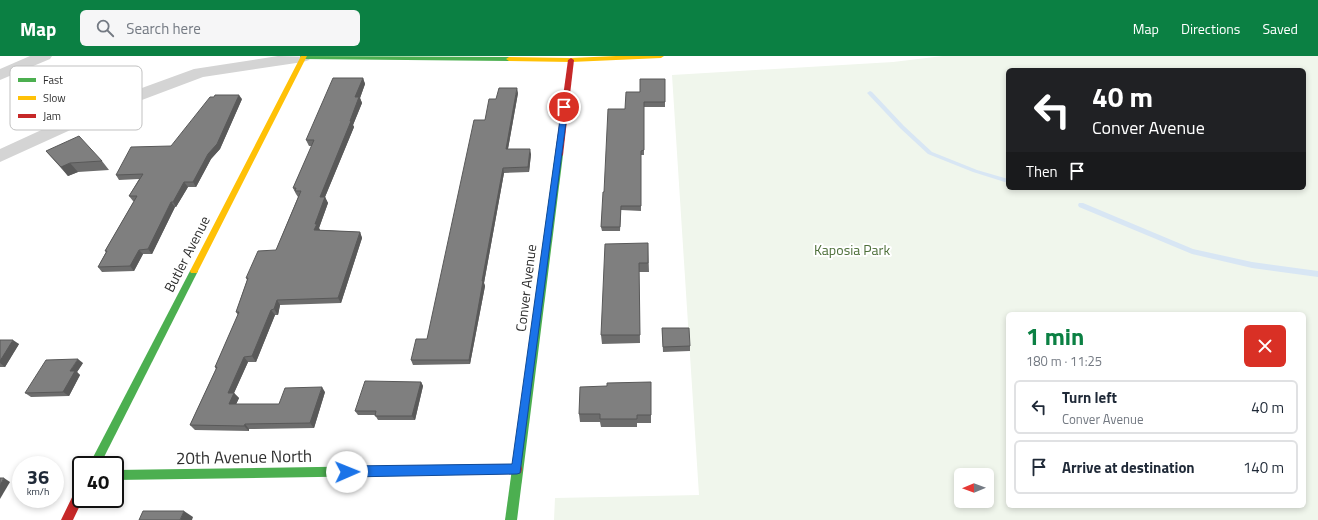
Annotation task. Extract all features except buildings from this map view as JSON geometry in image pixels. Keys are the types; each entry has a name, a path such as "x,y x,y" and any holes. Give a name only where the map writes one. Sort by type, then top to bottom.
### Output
{"street":[{"path":"21,66 44,56"},
{"path":"142,94 200,73 303,57 570,60 661,56"},
{"name":"Butler Avenue","path":"99,456 303,57"},
{"name":"Conver Avenue","path":"511,520 570,60"},
{"path":"0,75 10,71"},
{"path":"0,156 56,130"},
{"name":"20th Avenue North","path":"124,475 517,469"},
{"path":"66,520 72,508"}],"green space":[{"name":"Kaposia Park","path":"943,56 1318,56 1318,520 554,520 555,498 699,495 672,75 893,62"}],"waterway":[{"path":"870,93 902,127 930,153 975,171 1006,180"},
{"path":"1081,205 1192,251 1252,265 1318,274"}],"traffic: fast":[{"path":"303,57 509,59"},
{"path":"511,520 559,155"},
{"path":"99,456 194,271"},
{"path":"124,475 381,471"}],"traffic: slow":[{"path":"194,271 304,56"},
{"path":"509,59 571,60 661,56"}],"traffic: jam":[{"path":"559,155 571,60"},
{"path":"381,471 517,469"},
{"path":"67,520 73,508"}],"route":[{"path":"347,472 517,469 564,107"}]}
